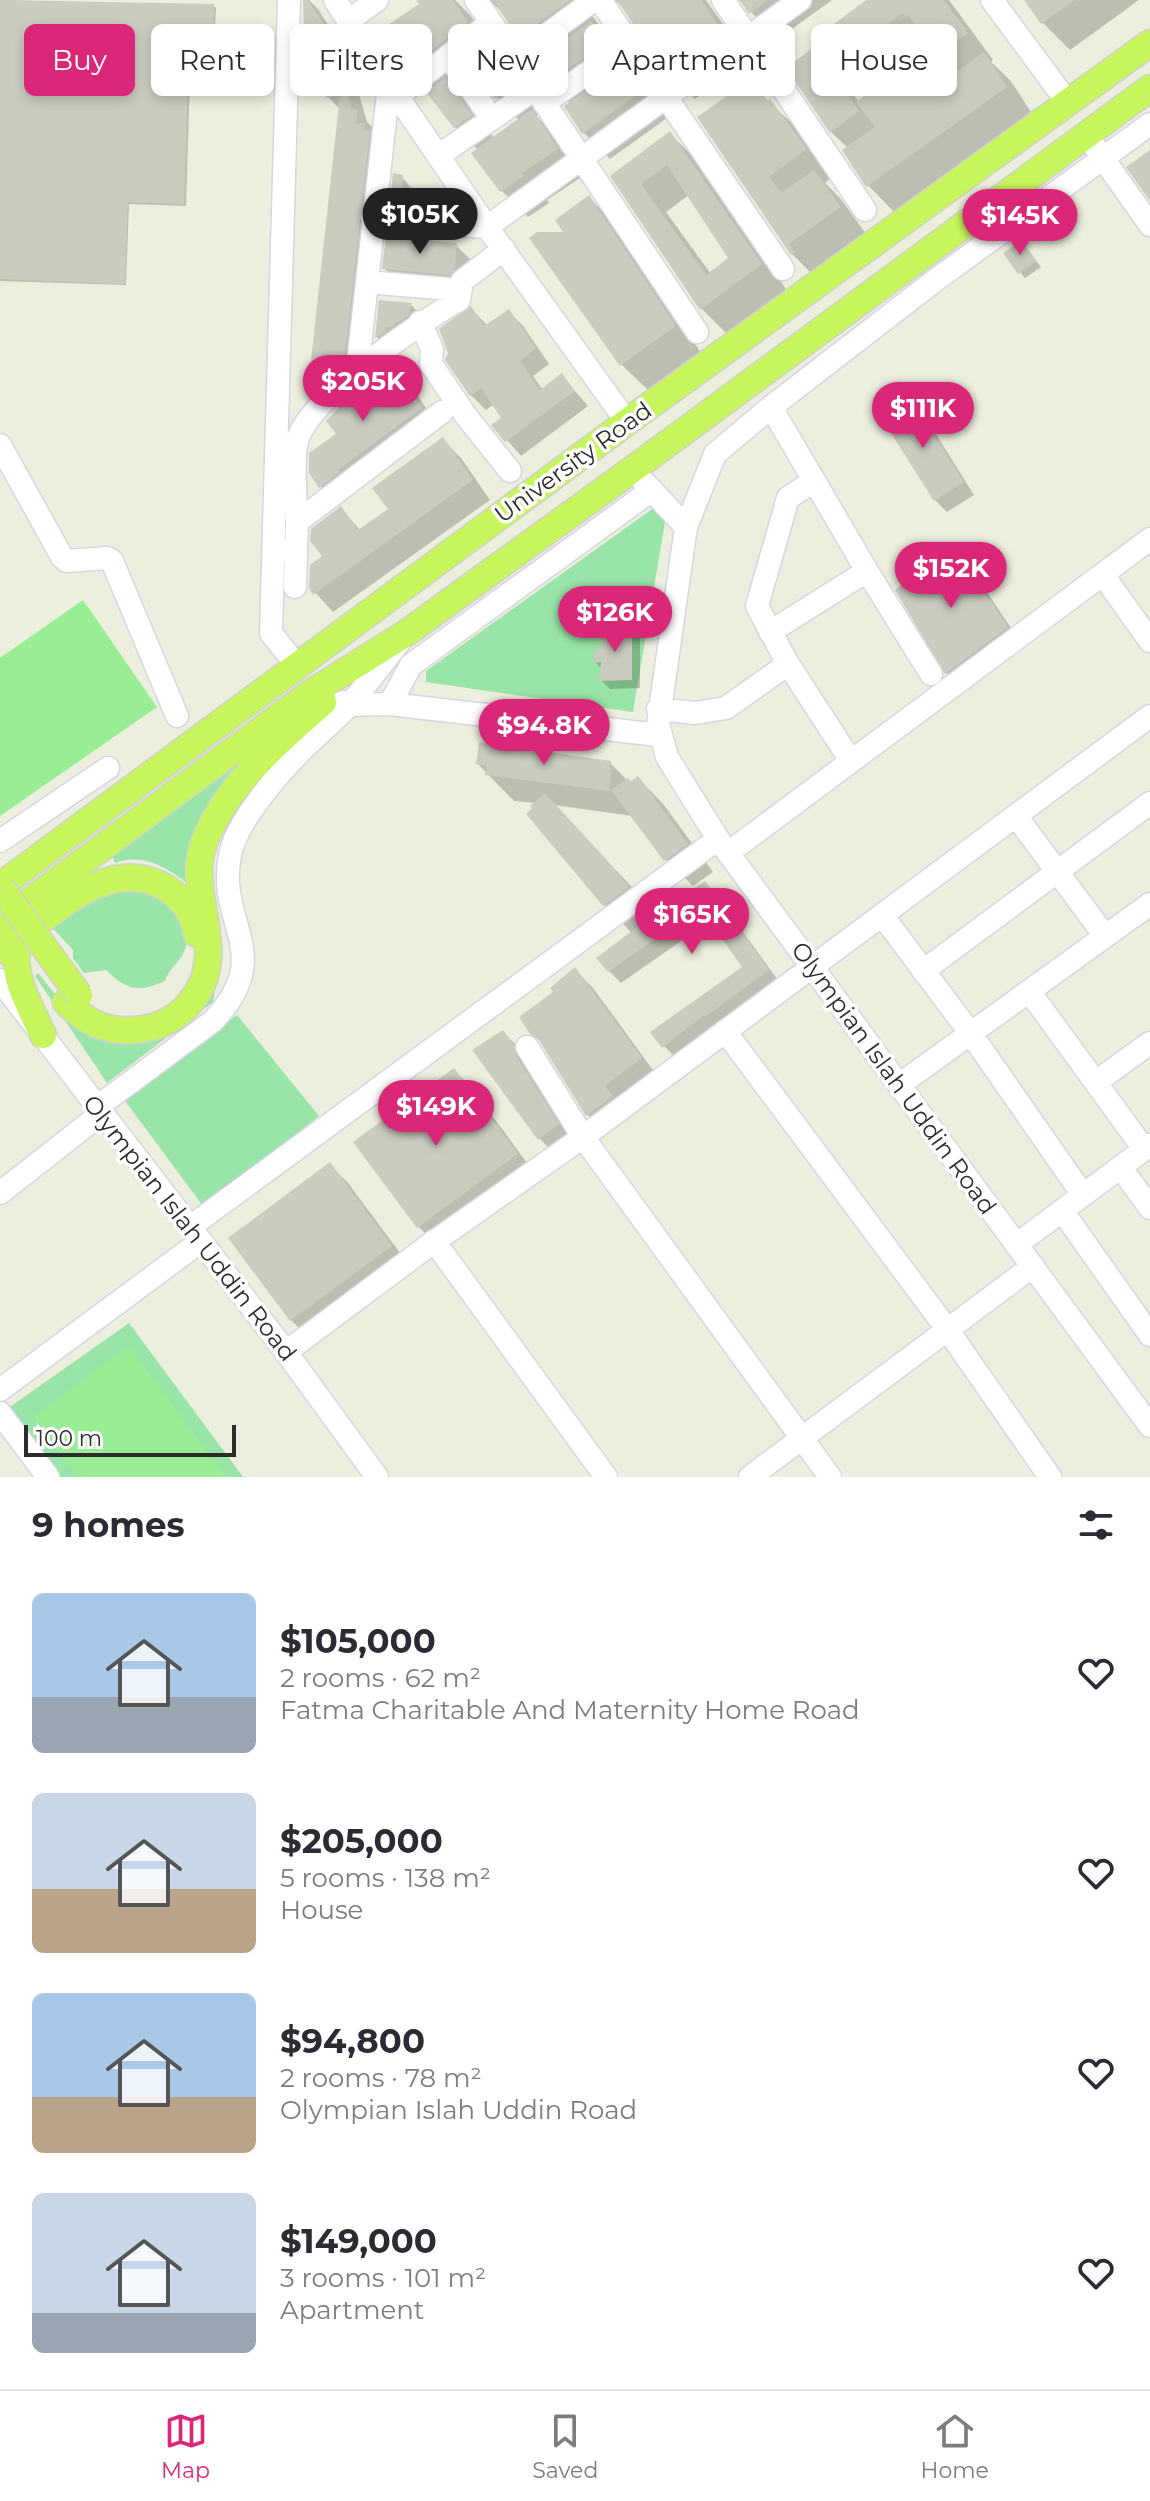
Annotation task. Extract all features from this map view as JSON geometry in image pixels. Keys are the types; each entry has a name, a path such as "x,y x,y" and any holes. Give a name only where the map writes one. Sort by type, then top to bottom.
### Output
{"main road":[{"name":"University Road","path":"0,886 627,422 1150,43"},
{"name":"University Road","path":"330,698 405,634 1150,88"},
{"path":"7,936 330,698"},
{"path":"0,886 72,999 77,1014 94,1025 114,1030 133,1031 167,1022 195,996 209,960 200,890 203,844 212,825 227,798 258,761 330,698"},
{"path":"0,865 75,817 126,795"},
{"path":"0,911 72,999 118,1018 136,1019 164,1010 178,1000 190,986 200,959 195,923 186,906 157,883 139,876 120,876 96,884 7,936"},
{"path":"7,936 15,953 16,970 43,1035"}],"street":[{"path":"289,0 285,550 271,633 297,666"},
{"path":"335,0 352,24"},
{"path":"350,20 377,0"},
{"path":"476,0 491,22 488,24"},
{"path":"563,24 597,0 614,24"},
{"path":"723,0 739,24"},
{"path":"765,24 800,0"},
{"path":"992,0 1068,103"},
{"path":"432,66 448,56"},
{"path":"357,372 373,218 392,96"},
{"path":"397,96 627,422"},
{"path":"476,96 492,119"},
{"path":"438,156 492,119 540,96 697,332"},
{"path":"788,96 865,210"},
{"path":"373,218 487,227 664,97 783,269"},
{"path":"0,1193 213,1021 228,1005 239,985 243,966 243,945 231,906 228,878 230,854 249,813 300,752 330,698 659,735 658,709 686,527 715,454 933,282 1150,124"},
{"path":"1086,134 1150,225"},
{"path":"295,587 285,550 297,522 296,442 308,418 357,372 420,322 459,300 462,281 504,249"},
{"path":"367,282 460,290"},
{"path":"420,322 432,349 431,364 466,416 510,471"},
{"path":"771,407 931,674"},
{"path":"297,522 442,412"},
{"path":"0,445 62,557 67,561 107,558 112,561 177,716"},
{"path":"633,469 686,527"},
{"path":"814,481 788,498 757,606 788,664 851,761"},
{"path":"390,704 411,665 652,490"},
{"path":"0,1390 195,1234 723,846 851,761 1150,539"},
{"path":"770,632 867,571"},
{"path":"1103,575 1150,641"},
{"path":"658,709 695,713 726,708 788,664"},
{"path":"286,1352 434,1241 583,1137 1150,716"},
{"name":"Olympian Islah Uddin Road","path":"659,735 667,757 723,846 1150,1426"},
{"path":"0,841 108,768"},
{"path":"923,971 1150,803"},
{"path":"1016,816 1105,936"},
{"path":"899,1085 1150,904"},
{"path":"882,915 971,1034 1083,1195"},
{"name":"Olympian Islah Uddin Road","path":"0,980 286,1352 377,1477"},
{"path":"1016,1245 1147,1147 1029,991"},
{"path":"725,1031 947,1329 1050,1477"},
{"path":"1096,1082 1150,1043"},
{"path":"527,1047 583,1137 830,1477"},
{"path":"1121,1168 1150,1208"},
{"path":"1063,1212 1150,1335"},
{"path":"434,1241 606,1477"},
{"path":"750,1477 1033,1266"},
{"path":"0,1413 48,1477"}],"green space":[{"path":"662,502 667,510 633,712 426,682 426,671"},
{"path":"83,600 157,707 0,816 0,658"},
{"path":"261,739 192,888 156,864 136,860 115,863 111,853"},
{"path":"104,889 159,891 177,912 185,927 186,945 165,981 133,988 106,970 84,973 73,958 73,950 47,922"},
{"path":"38,973 70,1013 130,1039 217,977 213,1002 107,1083 35,976"},
{"path":"237,1015 319,1116 203,1206 123,1098"},
{"path":"129,1323 243,1477 58,1477 7,1409"},
{"path":"129,1346 226,1477 78,1477 34,1417"}],"building":[{"path":"0,0 214,4 214,24 151,24 151,96 187,96 184,204 128,202 125,284 0,279"},
{"path":"303,0 308,0 324,24 304,24"},
{"path":"416,0 453,0 468,22 448,24 448,38 432,50 432,24 389,24 419,4"},
{"path":"493,0 570,0 537,24 509,24"},
{"path":"617,0 701,0 717,24 633,24"},
{"path":"740,0 768,0 749,14"},
{"path":"866,0 944,0 968,33 957,41 957,24 915,24 903,13 888,24 834,24"},
{"path":"1024,0 1075,0 1041,24"},
{"path":"584,26 584,58 568,69 568,38"},
{"path":"811,49 811,96 848,96 859,111 830,133 795,81 795,61"},
{"path":"984,52 1007,87 866,187 842,150 875,127 856,102 864,96 957,96 957,72"},
{"path":"446,77 448,96 459,96 472,115 454,128 429,96 432,96 432,88"},
{"path":"584,92 584,96 635,96 582,134 564,106"},
{"path":"340,96 348,96 352,109 357,110 356,124 365,123 364,130 370,131 344,365 329,372 328,378 313,394 308,388"},
{"path":"727,96 764,96 768,101 770,99 807,149 769,177 781,193 814,170 841,207 789,244 795,252 791,255 697,117"},
{"path":"532,109 558,149 500,192 471,153"},
{"path":"670,131 762,264 700,310 610,176","holes":["667,165 728,258 706,275 641,184"]},
{"path":"1150,150 1150,201 1126,167"},
{"path":"393,173 403,175 402,190 409,190 408,195 423,196 422,208 390,205"},
{"path":"589,195 676,326 620,366 529,238 537,232 563,232 555,220"},
{"path":"386,236 457,243 455,269 450,275 382,269"},
{"path":"1021,241 1037,261 1018,274 1003,253"},
{"path":"379,300 412,303 408,316 375,338"},
{"path":"471,306 484,326 509,309 536,348 520,361 540,390 562,373 575,391 505,442 491,425 501,418 481,388 470,396 445,360 448,353 439,329"},
{"path":"392,365 422,408 338,470 340,472 319,488 309,473 309,453 336,434 326,421 352,394"},
{"path":"912,400 964,482 934,501 882,419"},
{"path":"443,437 473,480 313,595 309,588 310,565 322,556 310,541 311,529 341,506 358,530 388,509 372,488"},
{"path":"954,547 1008,627 945,674 895,590"},
{"path":"632,627 632,680 599,681 601,662 593,663 595,648 601,648 602,628"},
{"path":"479,742 611,761 610,791 485,775 487,766 476,764"},
{"path":"638,776 688,844 664,861 611,790 628,778 631,781"},
{"path":"545,793 629,887 603,906 526,814 532,808 530,806"},
{"path":"705,881 769,970 662,1048 650,1032 742,967 700,908 608,972 596,958 677,897"},
{"path":"575,967 642,1058 605,1086 613,1096 586,1116 539,1040 530,1034 519,1017 553,992 550,988"},
{"path":"503,1030 559,1124 538,1140 472,1050"},
{"path":"454,1068 518,1154 417,1228 353,1142"},
{"path":"330,1162 392,1246 290,1321 228,1238"}]}
